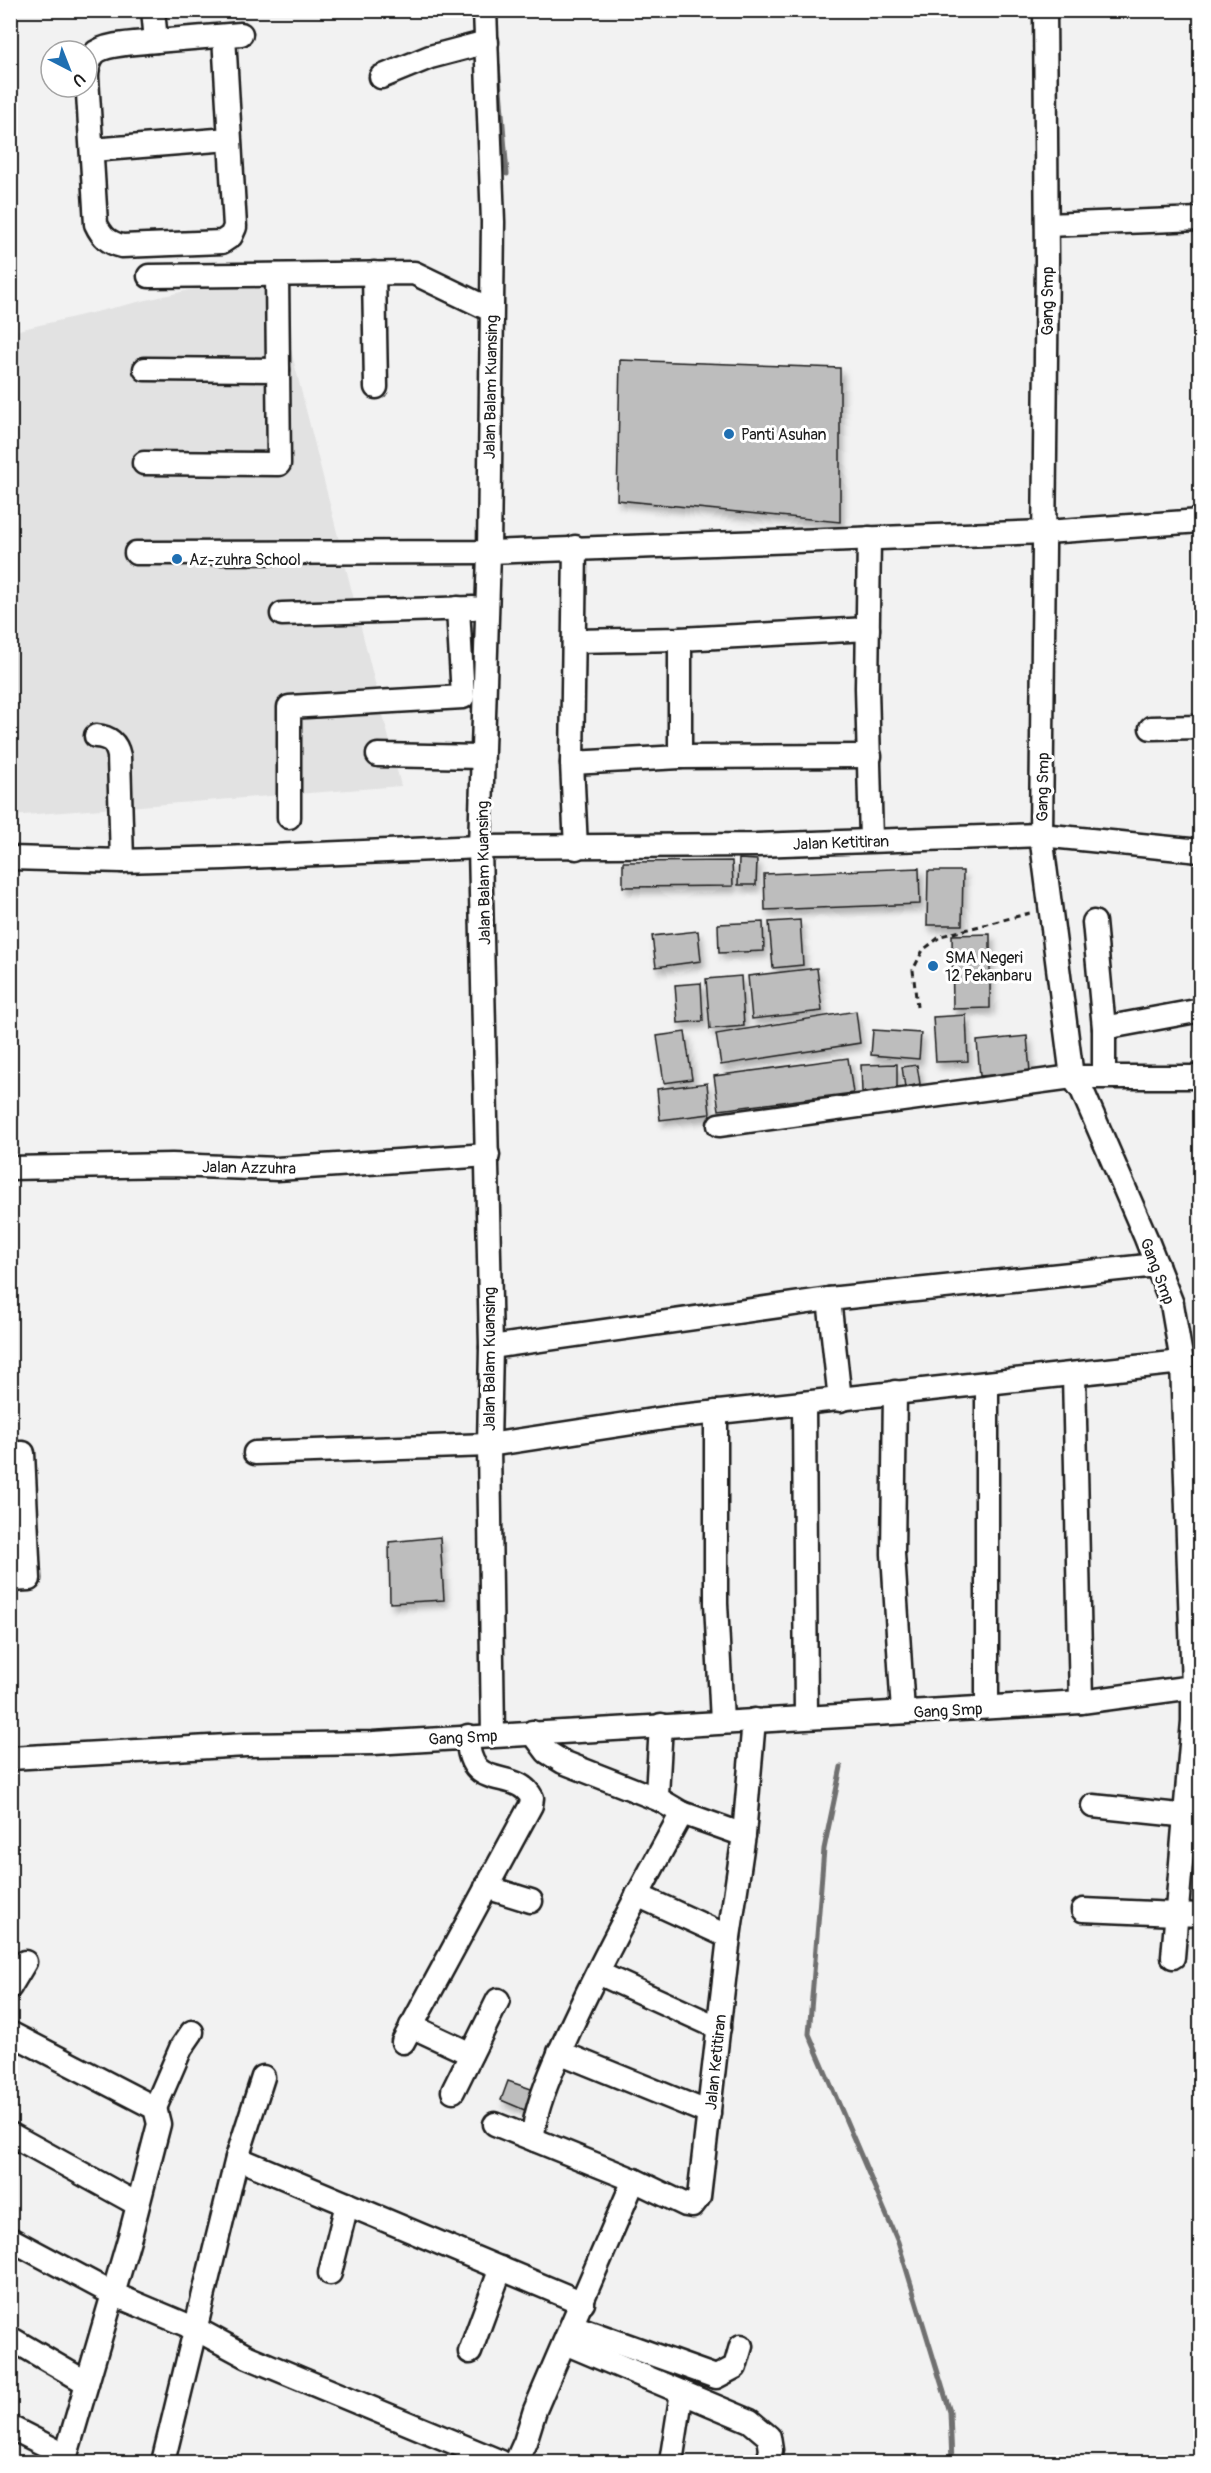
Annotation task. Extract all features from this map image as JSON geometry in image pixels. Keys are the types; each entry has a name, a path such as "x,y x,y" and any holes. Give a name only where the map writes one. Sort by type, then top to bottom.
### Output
{"street":[{"path":"153,10 156,41"},
{"name":"Jalan Balam Kuansing","path":"485,10 493,222 489,552 480,847 491,1347 489,1444 493,1735"},
{"name":"Gang Smp","path":"10,1758 246,1745 373,1743 1081,1702 1193,1687 1192,1424 1172,1304 1082,1090 1072,1077 1041,835 1046,532 1045,10"},
{"path":"89,99 96,224 108,241 123,246 222,242 231,236 235,227 229,139 233,35 156,41 107,47 99,50"},
{"path":"381,77 430,57 487,42"},
{"path":"92,150 229,139"},
{"path":"1047,225 1200,219"},
{"path":"374,273 376,387"},
{"path":"149,276 414,273 491,310"},
{"path":"144,463 279,464 277,275"},
{"path":"145,369 278,370"},
{"path":"136,553 489,552 575,547 1046,532 1200,521"},
{"path":"869,538 871,840"},
{"path":"575,547 572,763 576,848"},
{"path":"282,614 487,607"},
{"path":"289,817 289,707 463,696 458,608"},
{"path":"574,641 680,639 868,629"},
{"path":"680,639 680,757"},
{"path":"1151,728 1200,727"},
{"path":"96,736 105,737 112,742 119,756 122,861"},
{"path":"378,755 482,757"},
{"path":"572,763 680,757 870,756"},
{"name":"Jalan Ketitiran","path":"10,858 122,861 480,847 756,845 1041,835 1200,851"},
{"path":"1094,922 1104,1028 1104,1076"},
{"path":"1104,1028 1196,1011"},
{"path":"720,1125 1072,1077 1200,1077"},
{"name":"Jalan Azzuhra","path":"10,1168 172,1165 277,1169 488,1155"},
{"path":"491,1347 829,1299 1157,1265"},
{"path":"829,1299 840,1400"},
{"path":"255,1453 489,1444 672,1417 1182,1362"},
{"path":"1074,1374 1081,1702"},
{"path":"987,1383 987,1707"},
{"path":"895,1392 893,1554 903,1712"},
{"path":"804,1403 806,1717"},
{"path":"716,1412 716,1603 722,1722"},
{"path":"10,1453 23,1453 29,1579 10,1580"},
{"path":"1173,1957 1176,1914 1193,1817 1197,1721 1193,1687"},
{"name":"Jalan Ketitiran","path":"495,2124 634,2180 686,2205 692,2206 699,2197 729,1937 744,1835 754,1720"},
{"path":"660,1800 656,1790 661,1725"},
{"path":"532,1732 547,1752 563,1761 660,1800 682,1813 744,1835"},
{"path":"468,1736 471,1763 480,1770 524,1787 532,1798 531,1805 407,2034 471,2054"},
{"path":"1093,1806 1193,1817"},
{"path":"535,2140 532,2128 559,2052 682,1813"},
{"path":"486,1887 531,1901"},
{"path":"638,1895 729,1937"},
{"path":"1083,1910 1200,1915"},
{"path":"10,1987 25,1962"},
{"path":"598,1973 719,2028"},
{"path":"453,2091 498,2000"},
{"path":"10,2427 64,2459 137,2204 144,2187 159,2124 155,2108 181,2048 192,2032"},
{"path":"10,2033 155,2108"},
{"path":"559,2052 709,2113"},
{"path":"163,2463 237,2158 263,2077"},
{"path":"10,2133 137,2204"},
{"path":"237,2158 583,2303"},
{"path":"516,2463 535,2410 634,2180"},
{"path":"330,2273 347,2204"},
{"path":"10,2239 112,2294 196,2329 248,2357 501,2463"},
{"path":"470,2352 501,2268"},
{"path":"569,2335 716,2377 735,2367 741,2346"},
{"path":"569,2335 682,2392 750,2421 768,2437 771,2450 768,2463"},
{"path":"10,2338 87,2383"},
{"path":"671,2463 682,2392"}],"path":[{"path":"917,1006 914,970 923,950 941,936 1052,907"}],"shaded area":[{"name":"Az-zuhra School","path":"271,271 401,786 11,816 10,332"}],"building":[{"name":"Panti Asuhan","path":"620,360 840,368 840,522 617,500"},
{"path":"739,859 757,860 756,885 738,885"},
{"path":"732,861 733,886 623,887 623,862"},
{"path":"919,868 920,904 765,910 764,874"},
{"path":"928,871 963,871 962,925 927,925"},
{"path":"800,920 803,965 773,968 769,922"},
{"path":"763,922 764,951 719,953 718,924"},
{"path":"698,931 701,961 656,967 652,936"},
{"path":"990,934 990,1008 953,1009 952,935"},
{"path":"817,968 822,1011 752,1019 748,976"},
{"path":"741,976 744,1026 710,1029 706,979"},
{"path":"701,983 703,1021 678,1023 675,985"},
{"path":"856,1011 860,1043 721,1065 716,1034"},
{"path":"966,1015 968,1061 936,1062 933,1017"},
{"path":"873,1030 921,1033 919,1059 871,1055"},
{"path":"685,1032 692,1079 664,1083 657,1036"},
{"path":"1027,1036 1030,1072 980,1076 977,1041"},
{"path":"848,1058 853,1093 719,1110 714,1076"},
{"path":"897,1064 897,1092 862,1092 861,1065"},
{"path":"917,1065 920,1084 905,1087 902,1067"},
{"path":"707,1083 710,1114 660,1120 657,1089"},
{"path":"440,1537 444,1600 390,1603 389,1542"},
{"path":"508,2081 534,2090 527,2111 501,2100"}],"waterway":[{"path":"498,65 507,174"},
{"path":"841,1767 824,1849 809,2034 898,2242 950,2412 952,2462"}],"place":[{"name":"Panti Asuhan","path":"729,434"},
{"name":"Az-zuhra School","path":"177,559"},
{"name":"SMA Negeri 12 Pekanbaru","path":"933,966"}]}
